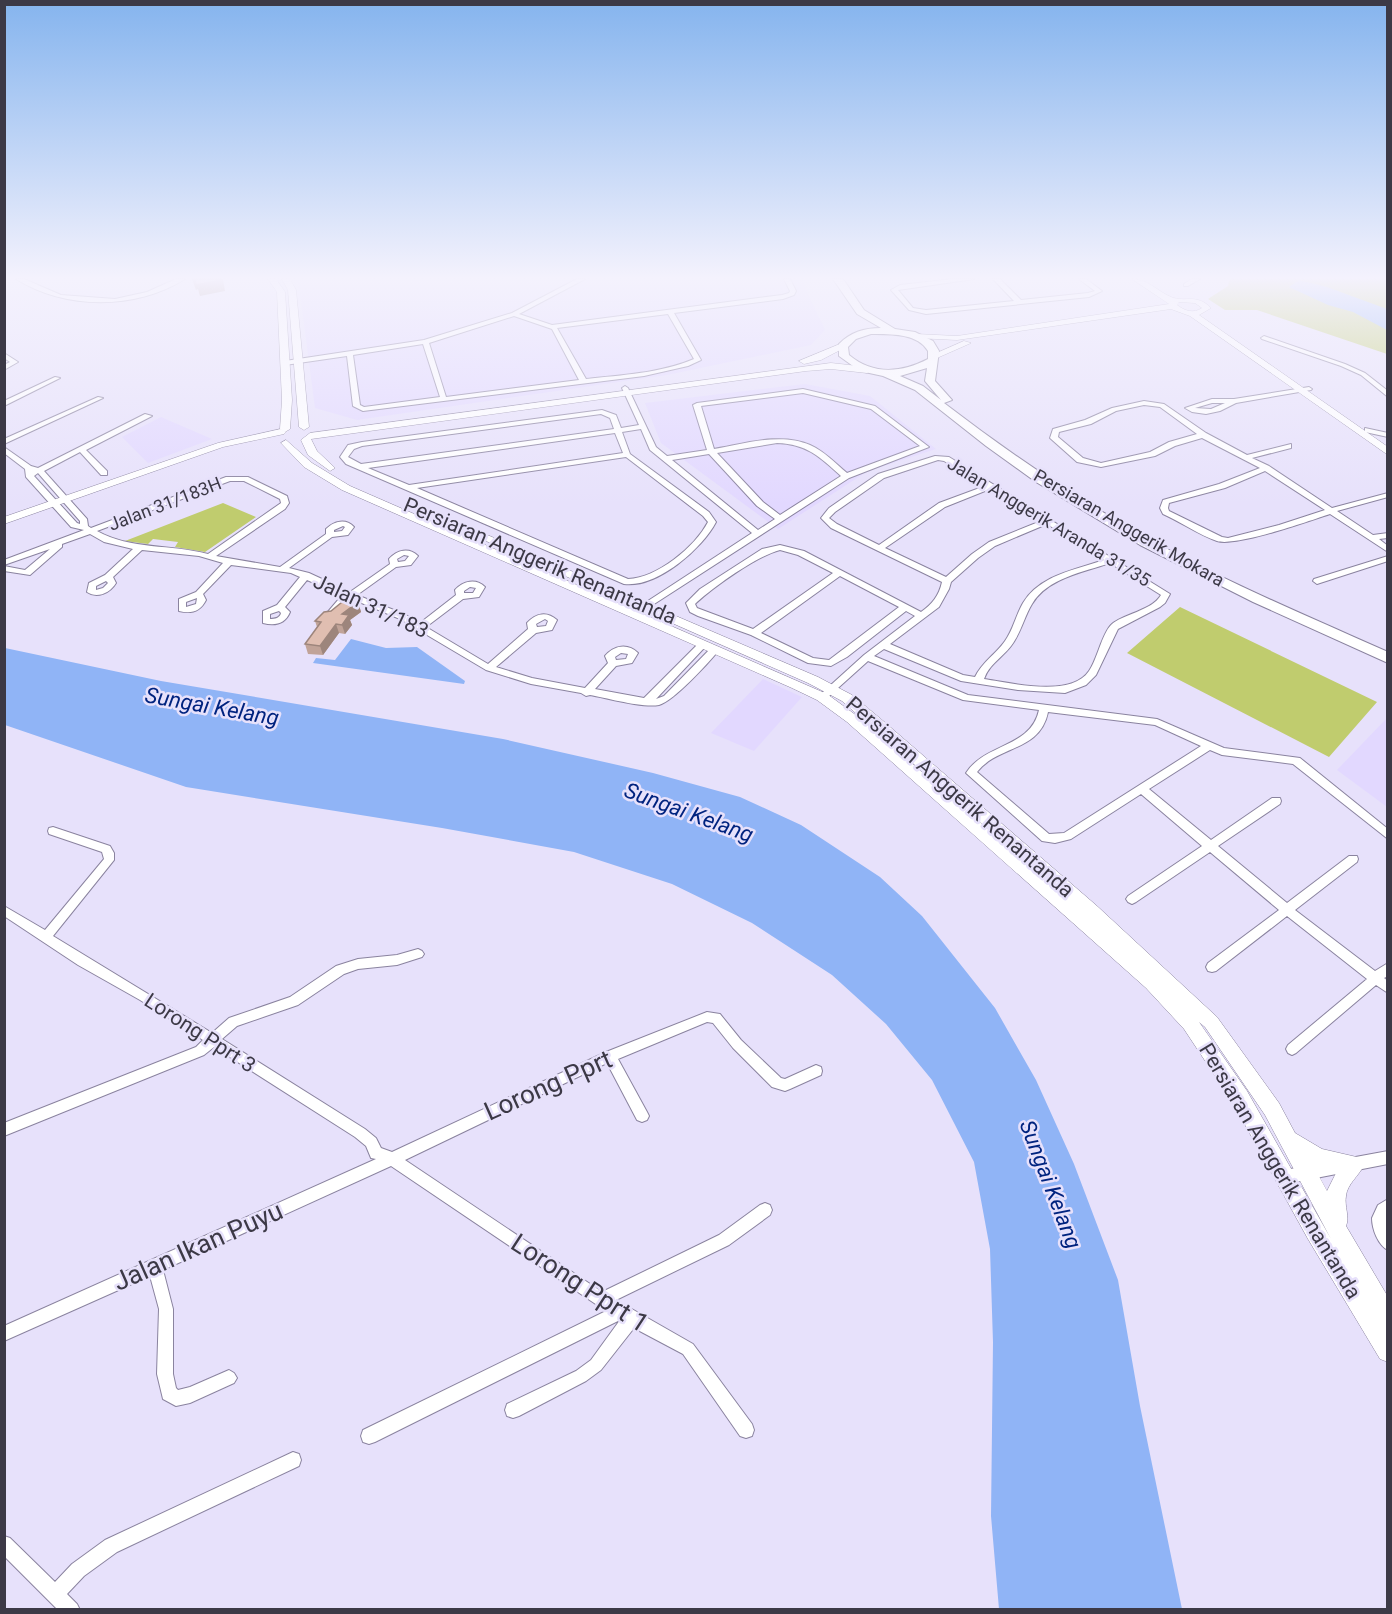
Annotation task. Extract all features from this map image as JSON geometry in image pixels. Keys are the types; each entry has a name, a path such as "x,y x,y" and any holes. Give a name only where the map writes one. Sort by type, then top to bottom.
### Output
{"main road":[{"path":"284,437 287,400 285,354"},
{"path":"297,354 307,433"},
{"path":"626,391 806,361 826,354"},
{"path":"844,354 849,362 867,370"},
{"path":"284,437 806,368 831,366 885,373 918,369 934,358 933,354"},
{"name":"Persiaran Anggerik Mokara","path":"934,358 930,381 942,395 999,442 1050,476 1198,561 1388,649"},
{"name":"Persiaran Anggerik Mokara","path":"885,373 919,388 990,444 1040,479 1145,542 1258,599 1388,658"},
{"path":"284,437 307,433"},
{"name":"Persiaran Anggerik Renantanda","path":"307,433 312,453 334,471 827,693 877,723 1211,1022 1267,1101 1288,1136 1342,1239 1388,1318"},
{"name":"Persiaran Anggerik Renantanda","path":"284,437 308,465 346,488 548,576 640,610 709,646 827,693 852,719 1152,983 1190,1024 1214,1055 1315,1232 1388,1351"},
{"path":"1288,1136 1303,1150 1318,1158 1354,1165 1336,1188 1334,1197 1342,1239"}],"street":[{"path":"285,363 348,354"},
{"path":"350,354 359,409 371,410 674,368 698,360 695,354"},
{"path":"429,354 444,400"},
{"path":"569,354 584,382"},
{"path":"934,358 943,354"},
{"path":"1253,354 1388,443"},
{"path":"1260,354 1388,452"},
{"path":"1312,354 1363,374 1388,395"},
{"path":"4,355 15,362 4,368"},
{"path":"4,404 57,378"},
{"path":"1233,401 1207,412 1189,408 1212,401 1233,401 1305,389"},
{"path":"626,391 653,448 758,533"},
{"path":"640,610 758,533 780,519 846,476 922,449 924,445 873,407 803,392 697,405 711,451 760,504 780,519"},
{"path":"4,442 100,398"},
{"path":"1203,435 1172,444 1152,454 1101,465 1086,463 1054,438 1056,431 1060,429 1088,422 1114,409 1144,403 1162,405 1203,435 1266,468 1388,550"},
{"path":"602,412 613,417 617,430 627,455 706,514 712,522 710,530 692,549 646,580 635,583 627,582 345,459 345,453 351,447 602,412"},
{"path":"29,472 39,470 147,416"},
{"path":"362,466 643,427"},
{"path":"1368,430 1388,435"},
{"path":"4,521 215,453 284,437"},
{"path":"667,458 794,440 812,448 846,476"},
{"path":"1247,457 1288,446"},
{"path":"4,449 62,504 80,516 87,530 4,565"},
{"path":"81,449 104,473"},
{"path":"410,487 627,455"},
{"name":"Jalan Anggerik Aranda 31/35","path":"947,581 826,521 827,513 881,476 938,458 946,459 1166,594 1162,601 1114,627 1094,673 1074,688 1051,690 1000,685 979,680"},
{"path":"4,465 18,460"},
{"path":"1266,468 1222,486 1166,502 1164,508 1220,539 1228,540 1282,527 1331,510 1388,495"},
{"path":"39,470 62,504 69,520 80,516"},
{"name":"Jalan 31/183H","path":"87,530 229,479 244,479 284,498 285,503 282,507 211,556"},
{"path":"879,548 942,506 989,487"},
{"path":"687,500 707,491"},
{"path":"4,529 62,504"},
{"name":"Jalan 31/183","path":"69,520 74,525 107,540 140,548 211,556 229,562 283,568 422,626 448,645 489,668 531,681 586,693 646,702"},
{"path":"827,693 867,657 936,604 947,581 992,544 1048,521"},
{"path":"283,568 330,535"},
{"path":"1372,538 1388,535"},
{"path":"4,565 27,573 64,541"},
{"path":"108,577 140,548"},
{"path":"905,607 831,663 811,661 754,633 693,610 690,603 710,586 765,551 774,548 788,548 801,553 839,573 905,607 922,616"},
{"path":"1317,581 1388,558"},
{"path":"883,645 961,678 979,680 980,673 1012,637 1031,598 1061,577 1111,560"},
{"path":"199,594 229,562"},
{"path":"329,616 341,602 394,565"},
{"path":"754,633 839,573"},
{"path":"279,607 306,576"},
{"path":"422,626 461,597"},
{"path":"489,668 533,630"},
{"path":"646,702 683,664 709,646"},
{"path":"646,702 663,701 696,669 709,646"},
{"path":"867,657 952,694 1157,722 1180,730 1208,746 1240,755 1296,761 1388,835"},
{"path":"586,693 613,664"},
{"path":"683,664 696,669"},
{"path":"1044,708 1042,722 1035,732 978,764 971,773 1046,838 1055,839 1067,836 1208,746"},
{"path":"1142,789 1287,910 1388,988"},
{"path":"1132,899 1276,801"},
{"path":"46,937 109,860 109,853 106,849 53,831"},
{"path":"1212,967 1353,859"},
{"name":"Lorong Pprt 3","path":"8,917 144,996 213,1042 360,1133 371,1142 376,1153 392,1159"},
{"path":"4,1130 200,1051 213,1042 233,1022 294,1001 340,970 358,964 397,960 418,954"},
{"path":"1292,1049 1388,968"},
{"name":"Lorong Pprt","path":"392,1159 610,1056 707,1017 716,1018 737,1044 777,1083 785,1085 816,1071"},
{"path":"610,1056 642,1116"},
{"path":"1285,1177 1388,1157"},
{"name":"Jalan Ikan Puyu","path":"4,1335 392,1159"},
{"name":"Lorong Pprt 1","path":"392,1159 626,1315 688,1349 746,1430"},
{"path":"1388,1206 1380,1211 1378,1218 1379,1228 1388,1243"},
{"path":"603,1299 724,1240 765,1210"},
{"path":"154,1265 166,1308 165,1374 169,1393 176,1398 190,1395 229,1378"},
{"path":"513,1410 581,1377 596,1365 626,1315"},
{"path":"369,1436 626,1315"},
{"path":"56,1594 78,1570 111,1546 293,1460"},
{"path":"4,1544 71,1610"}],"shaded area":[{"path":"308,354 766,354 667,375 357,420 315,408"},
{"path":"805,384 870,396 936,449 868,471 778,529 661,443 645,403"},
{"path":"161,417 212,439 148,463 122,437"},
{"path":"763,679 802,697 754,751 711,733"},
{"path":"1387,718 1387,807 1337,770"}],"green space":[{"path":"223,503 256,517 205,552 175,547 178,542 153,539 148,544 125,541"},
{"path":"1180,607 1377,702 1329,757 1127,653"}],"water":[{"path":"351,639 386,648 417,647 465,681 464,684 313,663 316,658 335,660"},
{"name":"Sungai Kelang","path":"5,648 161,681 503,739 653,773 740,797 801,825 880,877 922,916 995,1008 1036,1080 1074,1164 1118,1280 1140,1406 1182,1609 999,1609 991,1516 993,1342 990,1249 974,1162 932,1080 886,1024 832,975 752,923 672,884 574,852 442,828 186,787 5,725"}],"building":[{"path":"347,598 358,602 342,614 349,615 342,625 336,624 320,646 305,644 321,622 315,621 324,612 331,611"}]}
